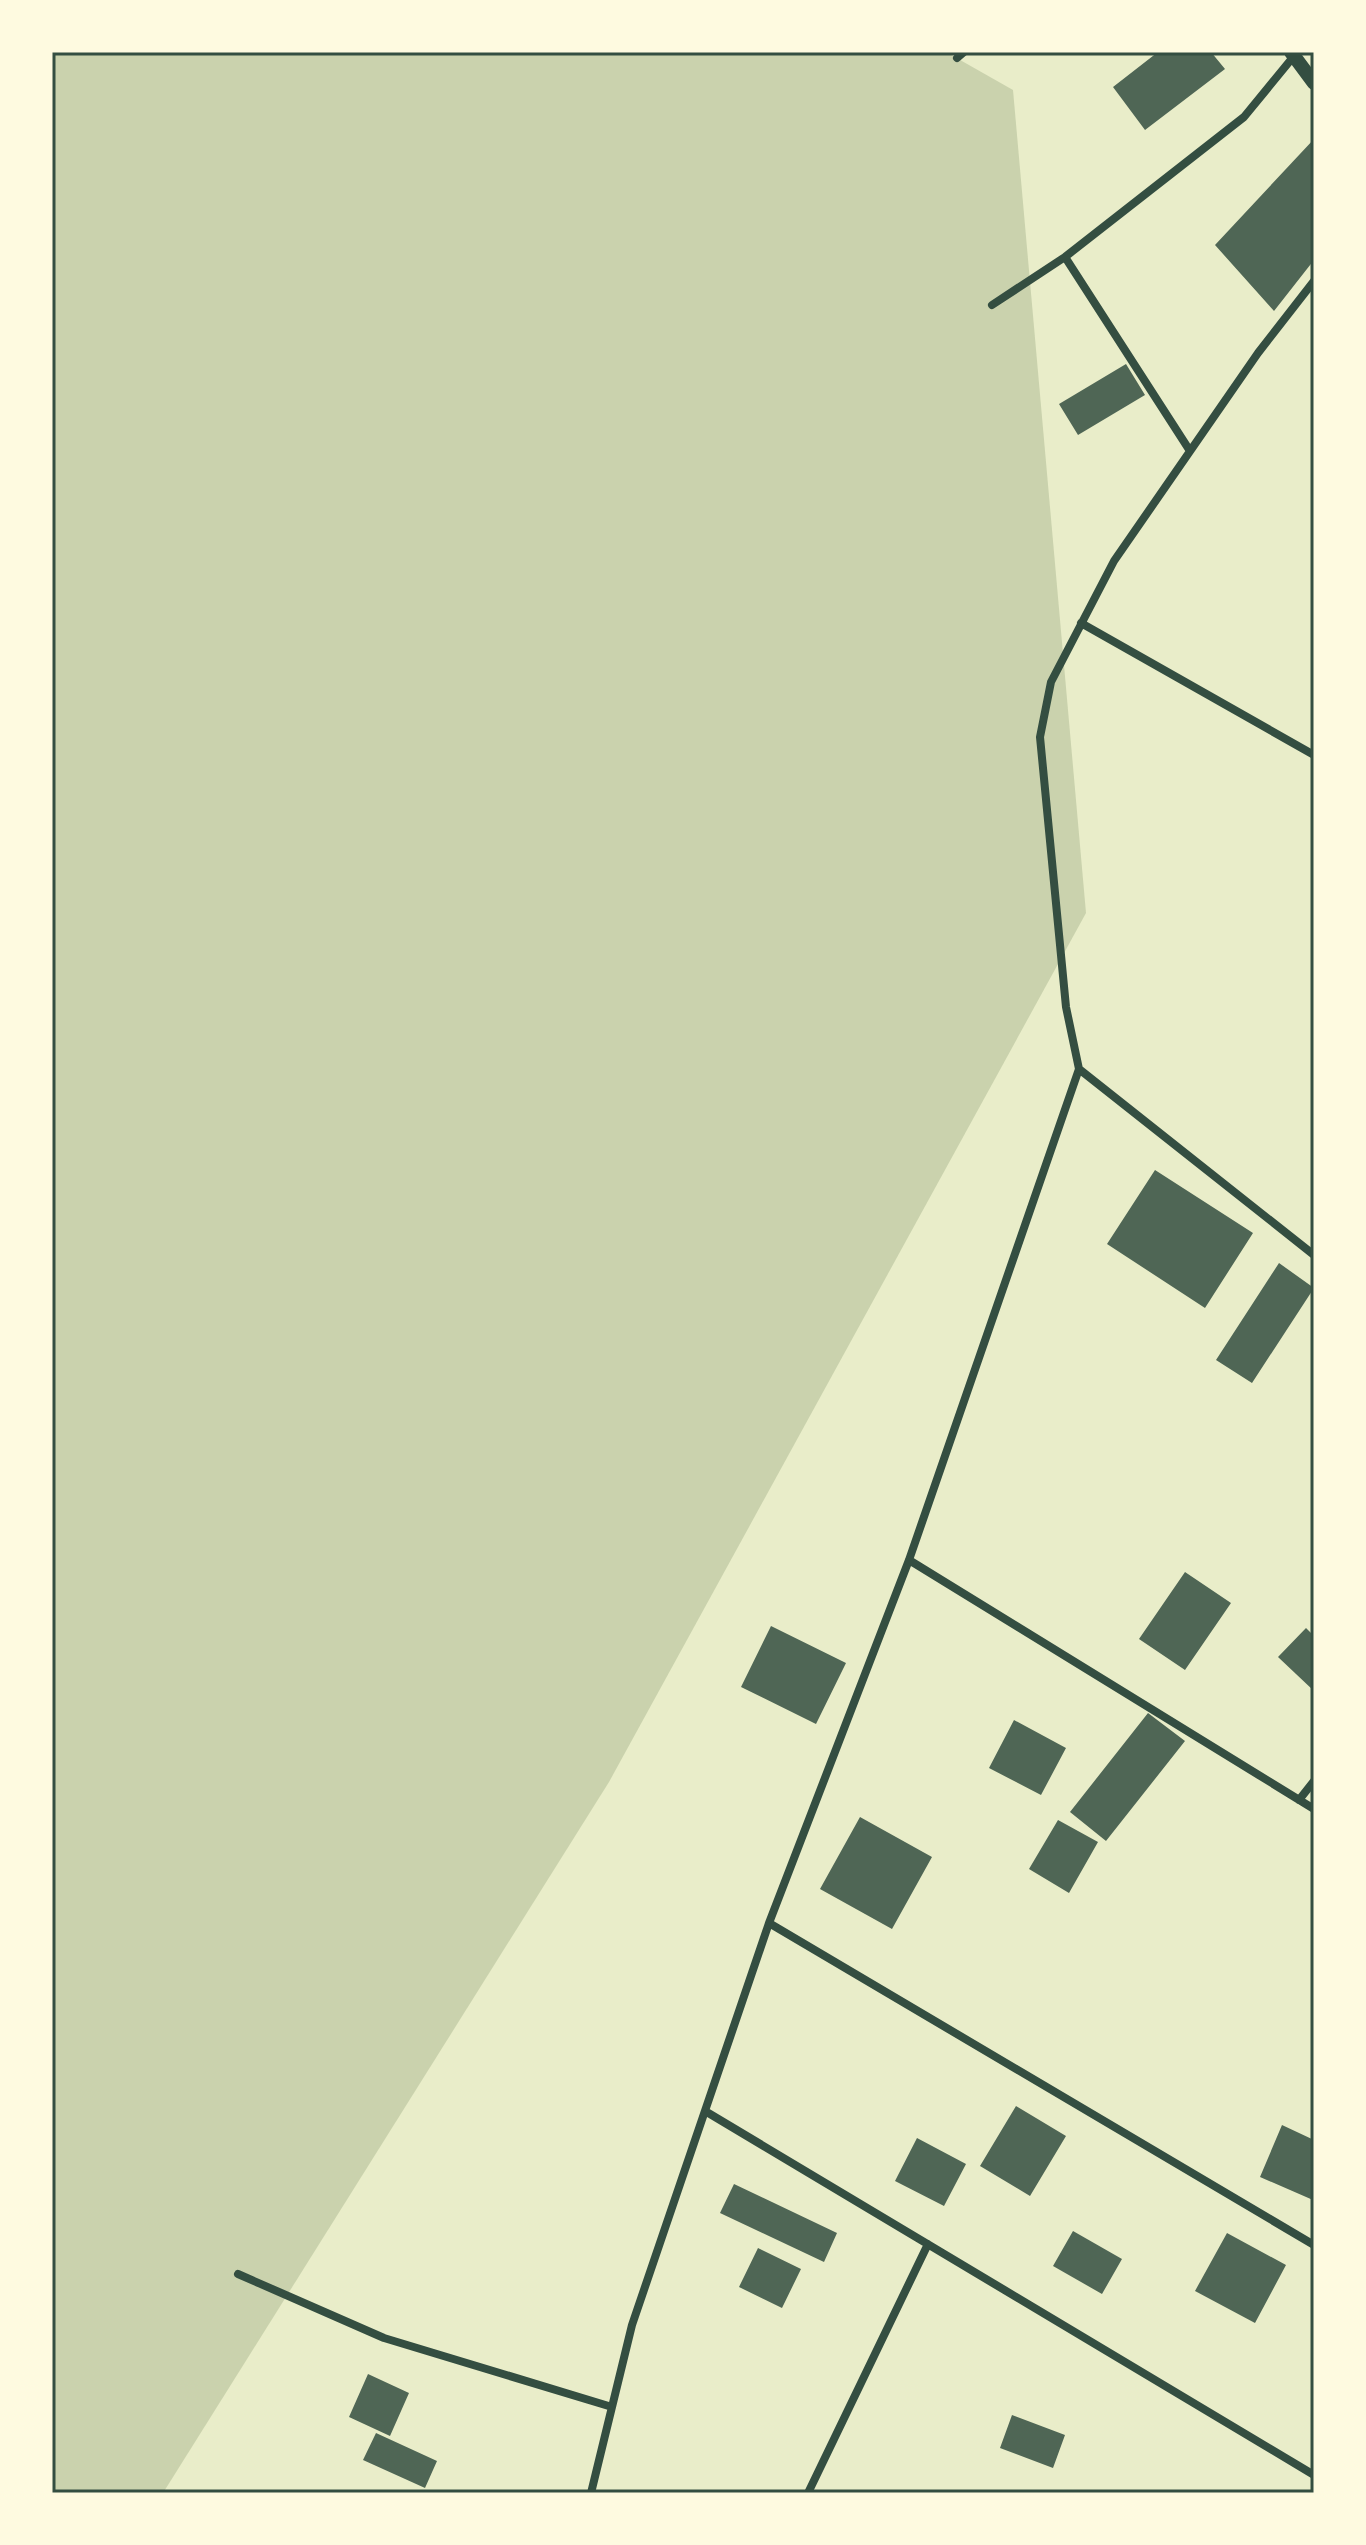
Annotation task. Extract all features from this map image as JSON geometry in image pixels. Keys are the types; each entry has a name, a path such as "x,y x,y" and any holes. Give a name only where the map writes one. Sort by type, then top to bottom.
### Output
{"street":[{"path":"992,305 1065,257 1244,117 1292,54 1314,83"},
{"path":"1065,257 1190,451"},
{"path":"591,2493 632,2325 769,1923 909,1560 1079,1069 1066,1007 1040,737 1051,682 1114,561 1258,353 1314,281"},
{"path":"1081,623 1314,755"},
{"path":"1079,1069 1314,1255"},
{"path":"909,1560 1314,1809"},
{"path":"1299,1800 1314,1781"},
{"path":"769,1923 1314,2245"},
{"path":"705,2111 1314,2475"},
{"path":"808,2493 928,2244"},
{"path":"238,2274 384,2338 612,2407"}],"green space":[{"path":"52,52 946,52 1013,90 1086,913 609,1782 163,2493 52,2493"}],"building":[{"path":"1158,52 1211,52 1225,69 1145,130 1113,87"},
{"path":"1314,139 1314,260 1274,311 1215,245"},
{"path":"1126,364 1145,395 1078,435 1059,404"},
{"path":"1155,1170 1253,1233 1205,1308 1107,1244"},
{"path":"1279,1263 1314,1288 1252,1383 1216,1360"},
{"path":"1185,1572 1231,1603 1185,1670 1139,1639"},
{"path":"771,1626 846,1663 816,1724 741,1687"},
{"path":"1306,1628 1314,1636 1314,1691 1278,1657"},
{"path":"1148,1713 1185,1741 1106,1841 1070,1812"},
{"path":"1014,1720 1066,1748 1041,1795 989,1768"},
{"path":"860,1817 932,1857 892,1929 820,1889"},
{"path":"1058,1820 1098,1842 1069,1893 1029,1869"},
{"path":"1016,2106 1066,2136 1030,2196 980,2166"},
{"path":"1282,2125 1314,2140 1313,2200 1260,2177"},
{"path":"917,2138 966,2164 944,2206 895,2181"},
{"path":"734,2184 837,2233 824,2262 720,2213"},
{"path":"1073,2231 1122,2259 1102,2294 1053,2266"},
{"path":"1227,2233 1286,2265 1255,2323 1195,2291"},
{"path":"758,2248 801,2269 782,2308 739,2287"},
{"path":"368,2374 409,2393 390,2436 349,2417"},
{"path":"1012,2415 1065,2435 1053,2468 1000,2448"},
{"path":"376,2433 437,2461 425,2488 363,2460"}]}
